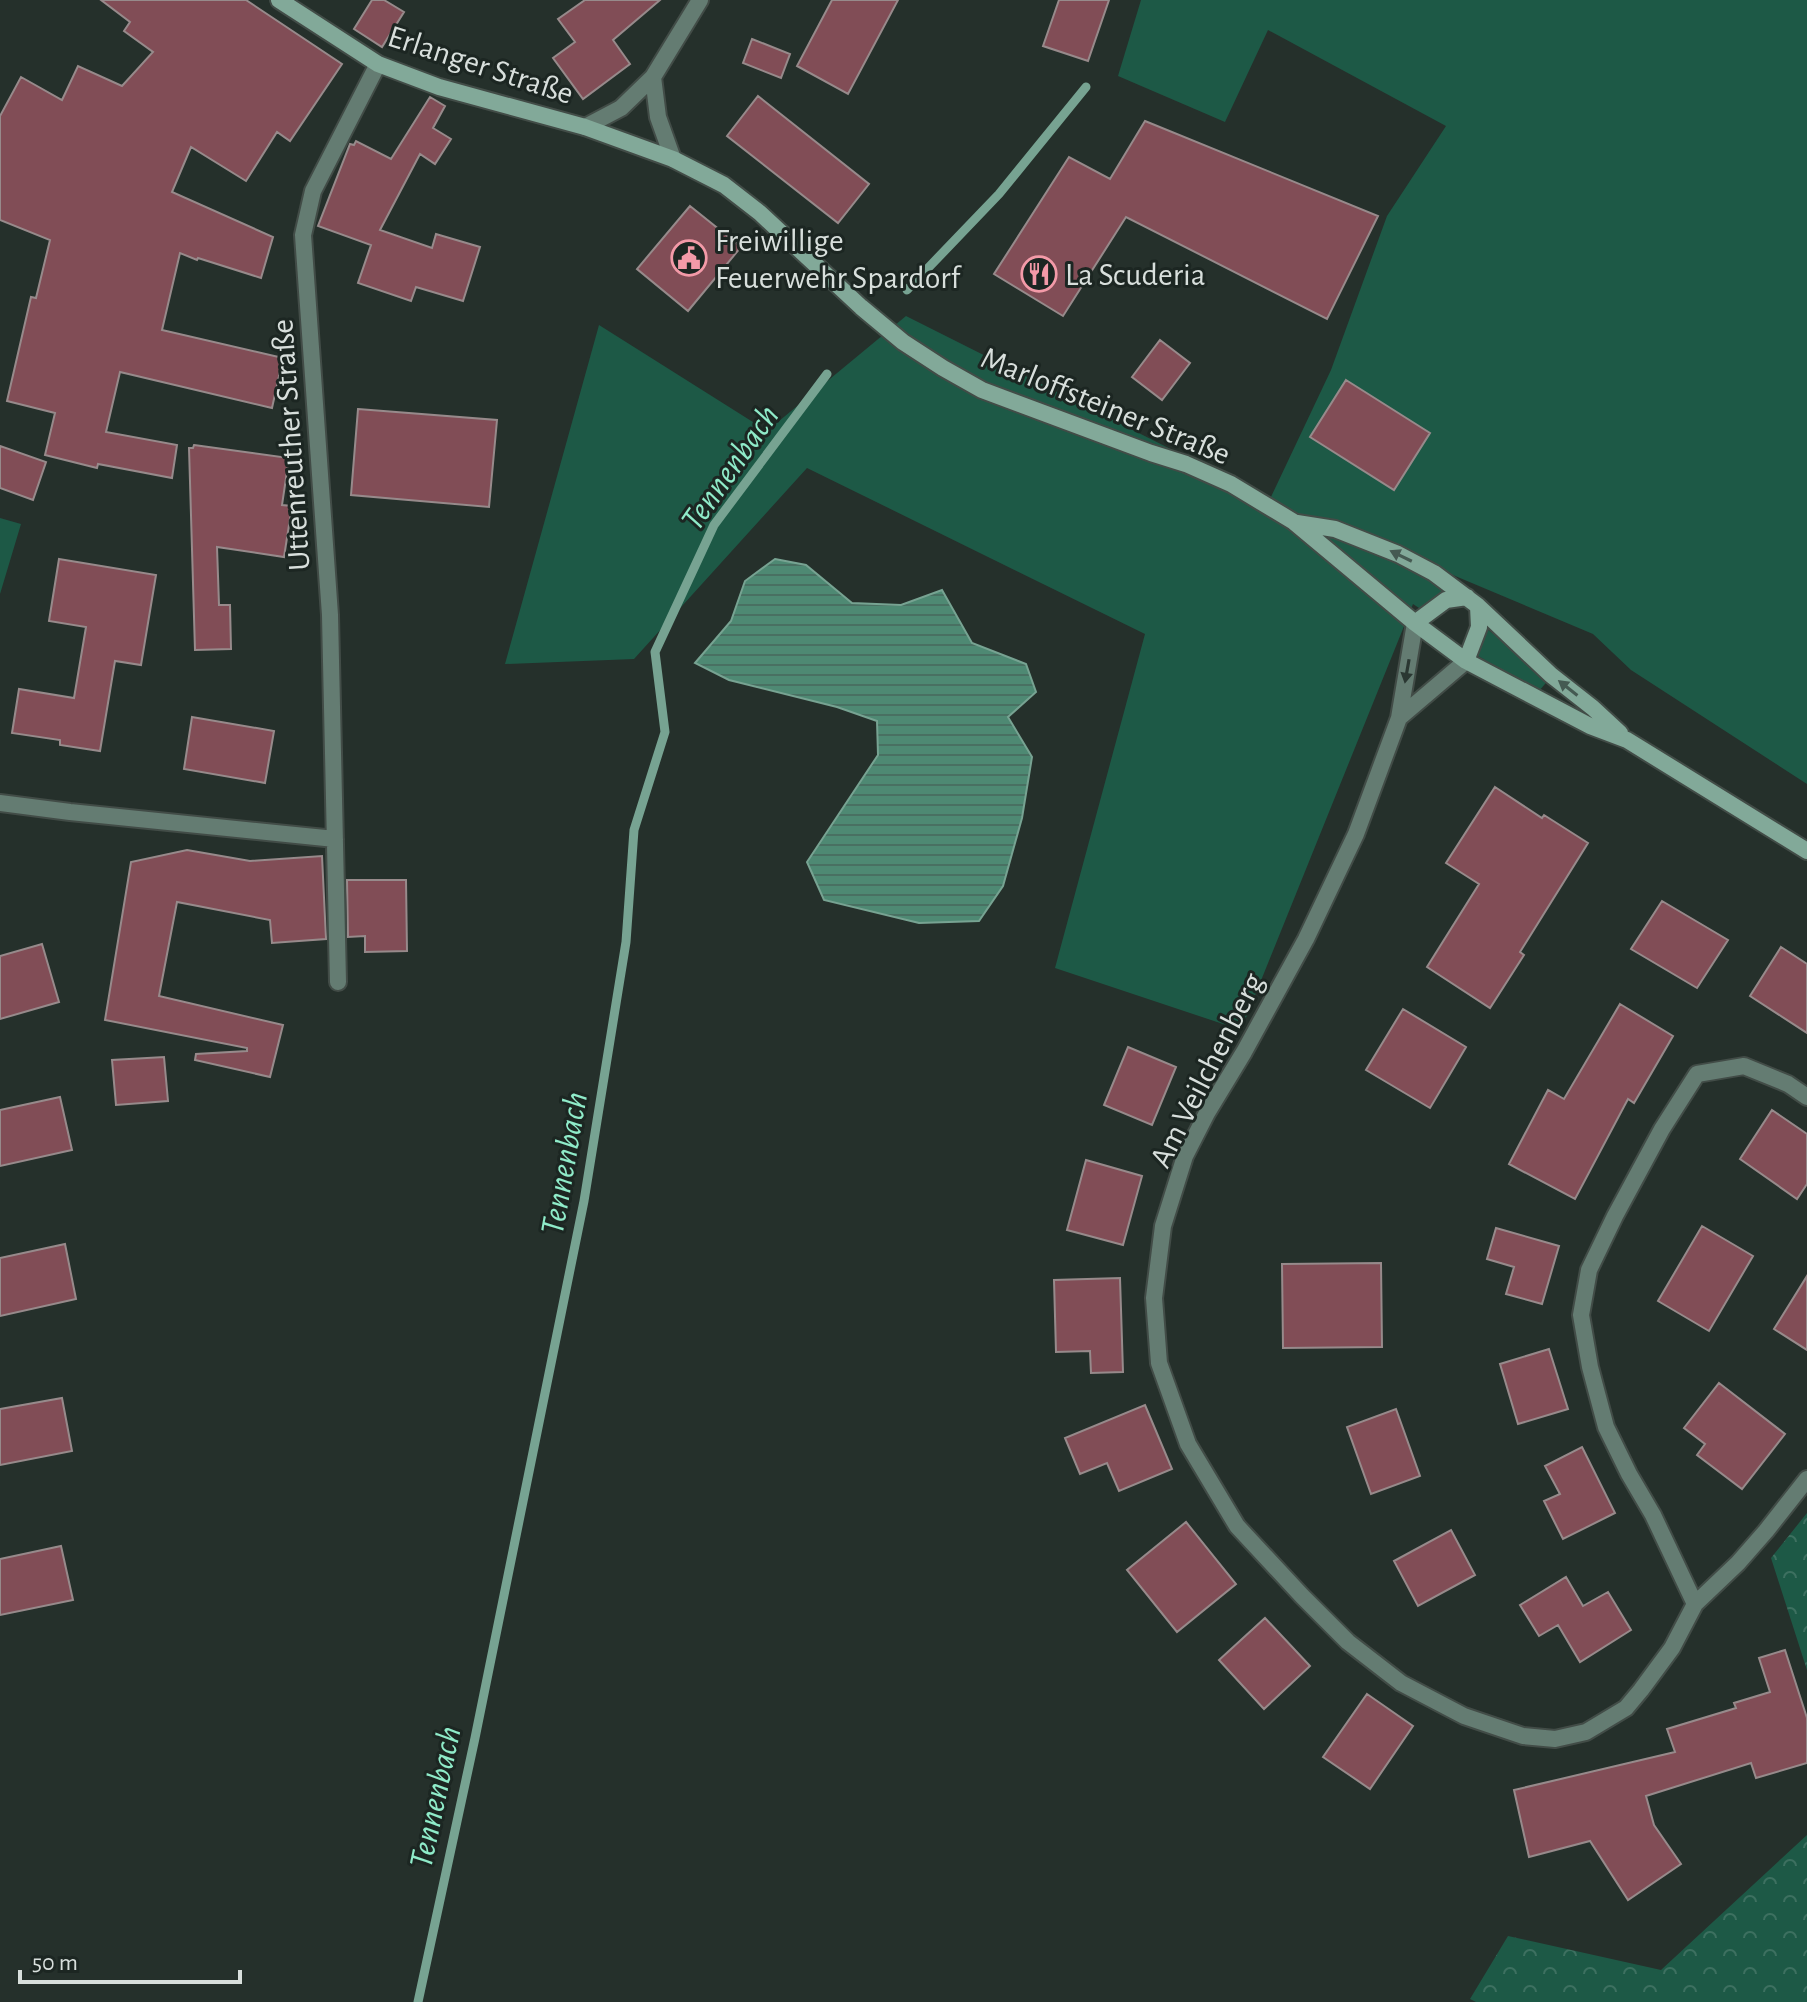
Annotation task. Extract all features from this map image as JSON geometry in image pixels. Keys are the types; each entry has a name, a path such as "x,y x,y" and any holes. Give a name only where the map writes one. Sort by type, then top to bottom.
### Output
{"main road":[{"name":"Erlanger Straße","path":"279,0 378,64 439,87 585,127"},
{"name":"Marloffsteiner Straße","path":"585,127 673,159 724,185 760,213 861,307 903,342 943,368 982,390 1186,464 1252,496 1294,522 1415,623 1466,661 1590,726 1627,740"},
{"name":"Marloffsteiner Straße","path":"1294,522 1335,529 1398,554 1434,573 1472,601 1627,740"},
{"path":"1415,623 1446,600 1472,601 1479,627 1466,661"},
{"path":"1627,740 1807,851"}],"street":[{"path":"585,127 621,108 653,77 700,0"},
{"name":"Uttenreuther Straße","path":"338,982 330,615 303,235 313,191 378,64"},
{"path":"653,77 658,117 673,159"},
{"name":"Am Veilchenberg","path":"1415,623 1399,718 1356,834 1306,939 1185,1156 1163,1226 1154,1298 1159,1363 1188,1444 1237,1526 1348,1642 1401,1683 1464,1716 1523,1736 1555,1739 1586,1732 1626,1708 1672,1648 1695,1604 1757,1542 1807,1479"},
{"name":"Am Veilchenberg","path":"1399,718 1466,661"},
{"path":"0,803 335,839"},
{"path":"1695,1604 1653,1515 1606,1427 1590,1367 1581,1315 1589,1270 1632,1181 1697,1074 1744,1066 1788,1084 1807,1097"}],"green space":[{"path":"1141,0 1807,0 1807,784 1631,670 1593,634 1429,565 1444,587 1443,591 1422,610 1413,604 1241,1030 1055,968 1145,634 807,468 634,659 505,664 599,325 767,431 906,316 1270,499 1331,370 1387,216 1446,126 1268,30 1225,122 1118,76"},
{"path":"0,518 21,524 0,594"},
{"path":"1487,629 1550,678 1539,691 1478,656"},
{"path":"1807,1513 1807,1670 1771,1558"},
{"path":"1807,1835 1807,2002 1476,2002 1470,1999 1508,1936 1661,1970"}],"shaded area":[{"path":"775,559 806,565 852,603 901,605 942,590 972,643 1026,664 1036,692 1008,717 1032,757 1022,818 1003,886 979,921 919,923 824,900 807,862 878,755 877,721 837,707 729,680 695,663 731,621 745,581"}],"building":[{"path":"101,0 246,0 342,64 290,141 277,132 246,181 191,147 172,192 273,237 261,278 180,253 162,330 283,358 272,408 120,372 106,432 177,445 172,478 98,464 97,468 45,455 55,413 7,401 31,297 36,298 50,240 0,220 0,116 21,77 62,100 78,66 122,86 153,52 124,31 130,22"},
{"path":"372,0 384,0 404,12 382,47 354,29"},
{"path":"585,0 660,0 613,40 630,64 583,99 553,58 575,42 558,19"},
{"path":"832,0 898,0 848,94 797,66"},
{"path":"1059,0 1109,0 1088,61 1043,46"},
{"path":"752,39 790,54 781,78 743,63"},
{"path":"758,96 869,184 838,223 727,136"},
{"path":"430,97 445,106 433,128 451,139 435,164 420,154 380,230 432,248 436,234 480,247 463,301 416,287 411,301 358,283 371,245 318,226 350,144 354,145 356,141 391,159"},
{"path":"1145,121 1378,216 1327,319 1126,217 1063,316 994,274 1069,157 1110,179"},
{"name":"Freiwillige Feuerwehr Spardorf","path":"690,206 741,247 688,311 637,269"},
{"path":"1160,340 1190,363 1162,400 1132,377"},
{"path":"1346,380 1430,433 1394,490 1310,437"},
{"path":"358,409 497,420 489,507 351,495"},
{"path":"194,445 289,458 282,505 292,506 284,557 217,547 219,605 230,605 231,649 195,650 189,448"},
{"path":"0,446 46,462 33,500 0,488"},
{"path":"59,559 156,575 141,665 115,661 100,751 60,745 60,740 12,733 19,689 74,698 86,627 49,621"},
{"path":"192,717 274,731 265,783 184,769"},
{"path":"1495,787 1588,843 1520,952 1524,955 1490,1008 1427,967 1479,884 1446,863"},
{"path":"187,850 250,861 322,856 326,939 272,943 270,920 177,902 159,996 283,1025 270,1077 195,1060 196,1054 247,1051 247,1048 105,1020 131,862"},
{"path":"347,880 406,880 407,951 365,952 365,936 348,937"},
{"path":"1662,901 1728,940 1697,988 1631,949"},
{"path":"42,944 59,1002 0,1019 0,956"},
{"path":"1781,947 1807,964 1807,1033 1750,996"},
{"path":"1620,1004 1673,1036 1634,1103 1628,1099 1575,1199 1509,1164 1548,1090 1564,1099"},
{"path":"1403,1009 1466,1047 1430,1108 1366,1070"},
{"path":"1128,1047 1176,1067 1152,1125 1104,1105"},
{"path":"164,1057 168,1101 116,1105 112,1060"},
{"path":"60,1097 72,1150 0,1166 0,1110"},
{"path":"1772,1110 1807,1134 1807,1184 1797,1199 1740,1159"},
{"path":"1086,1160 1142,1176 1123,1245 1067,1230"},
{"path":"1702,1226 1753,1256 1709,1331 1658,1301"},
{"path":"1496,1228 1559,1246 1542,1304 1506,1294 1514,1267 1487,1259"},
{"path":"65,1244 76,1299 0,1316 0,1258"},
{"path":"1381,1263 1382,1347 1283,1348 1282,1264"},
{"path":"1807,1276 1807,1350 1774,1329"},
{"path":"1120,1278 1123,1372 1091,1373 1090,1351 1056,1352 1054,1280"},
{"path":"1549,1349 1568,1409 1518,1424 1500,1364"},
{"path":"1719,1383 1785,1434 1742,1489 1697,1455 1705,1444 1684,1428"},
{"path":"62,1398 72,1451 0,1465 0,1409"},
{"path":"1145,1405 1172,1469 1119,1491 1107,1463 1080,1474 1065,1438"},
{"path":"1396,1409 1420,1476 1371,1494 1347,1427"},
{"path":"1582,1447 1615,1513 1563,1539 1544,1501 1560,1494 1545,1466"},
{"path":"1186,1522 1236,1584 1177,1632 1127,1570"},
{"path":"1451,1530 1475,1575 1418,1606 1394,1561"},
{"path":"61,1546 73,1600 0,1615 0,1559"},
{"path":"1566,1577 1583,1606 1608,1592 1631,1630 1580,1662 1558,1625 1539,1636 1520,1605"},
{"path":"1265,1618 1310,1666 1264,1709 1219,1660"},
{"path":"1785,1650 1807,1718 1807,1763 1756,1778 1751,1763 1646,1796 1654,1825 1681,1864 1628,1900 1590,1841 1529,1857 1514,1790 1675,1752 1667,1729 1736,1708 1734,1703 1770,1692 1759,1658"},
{"path":"1367,1694 1413,1726 1370,1789 1323,1757"}],"waterway":[{"name":"Tennenbach","path":"907,290 999,194 1086,87"},
{"name":"Tennenbach","path":"418,2002 584,1201 626,942 634,830 665,732 655,652 714,525 827,374"}],"place":[{"name":"Freiwillige Feuerwehr Spardorf","path":"689,258"},
{"name":"La Scuderia","path":"1039,274"}]}
